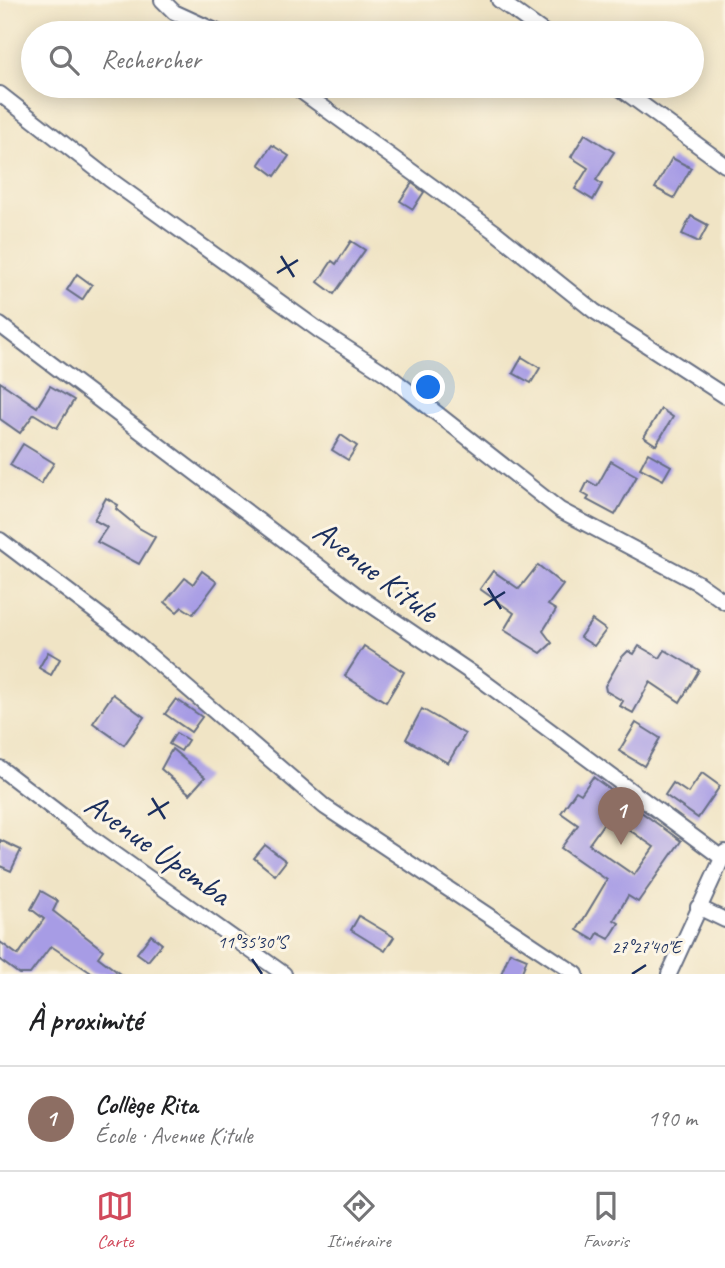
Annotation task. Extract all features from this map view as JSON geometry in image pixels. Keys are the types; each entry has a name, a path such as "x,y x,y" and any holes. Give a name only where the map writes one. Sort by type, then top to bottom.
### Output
{"street":[{"path":"162,0 174,12 194,21"},
{"path":"499,0 528,21"},
{"path":"0,94 109,179 320,331 388,375 560,510 698,583 725,602"},
{"path":"311,98 495,232 594,311 725,396"},
{"path":"633,98 725,165"},
{"name":"Avenue Kitule","path":"0,325 358,596 479,678 724,855"},
{"path":"0,540 146,650 240,736 326,807 576,974"},
{"name":"Avenue Upemba","path":"1,772 285,974"},
{"path":"668,974 724,855"},
{"path":"698,907 725,920"}],"building":[{"path":"585,134 614,152 596,180 602,184 593,200 575,189 588,168 571,157"},
{"path":"272,145 289,156 275,176 259,164"},
{"path":"672,158 691,168 674,198 655,188"},
{"path":"412,183 424,192 413,209 400,201"},
{"path":"691,216 708,225 699,242 682,234"},
{"path":"351,241 365,250 334,294 318,282 332,261 336,264"},
{"path":"77,274 92,285 82,300 67,290"},
{"path":"522,357 540,368 531,383 513,373"},
{"path":"0,382 37,407 50,386 74,400 57,428 34,414 20,433 0,419"},
{"path":"661,409 673,417 656,445 644,437"},
{"path":"341,435 357,446 348,460 332,450"},
{"path":"23,444 54,463 41,484 10,465"},
{"path":"648,453 671,466 663,480 640,468"},
{"path":"611,461 637,476 615,515 587,500 589,497 582,493 588,481 597,486"},
{"path":"106,498 118,505 116,509 139,528 155,537 139,564 97,542 107,527 94,520"},
{"path":"538,565 563,585 548,605 556,610 543,631 552,643 541,653 504,630 514,613 480,589 493,571 519,589"},
{"path":"202,571 217,582 193,614 182,607 177,612 165,602 185,578 193,584"},
{"path":"592,620 606,630 594,646 580,637"},
{"path":"364,646 404,672 386,702 345,676"},
{"path":"639,646 660,658 665,650 699,670 680,702 650,682 633,713 620,706 623,701 606,691 605,686 621,658 628,651 634,654"},
{"path":"48,652 60,659 51,675 39,668"},
{"path":"113,694 144,717 124,745 93,723"},
{"path":"176,699 202,717 191,732 165,714"},
{"path":"422,709 465,734 448,763 406,739"},
{"path":"636,723 660,738 644,766 619,751"},
{"path":"176,733 188,740 181,751 169,744"},
{"path":"172,749 205,777 190,794 161,769"},
{"path":"702,773 720,786 698,818 665,795 673,783 688,793"},
{"path":"593,777 681,841 638,902 628,896 614,920 619,923 609,939 598,933 594,940 577,930 607,880 561,848 578,825 561,813 576,791 581,794","holes":["609,816 654,847 634,875 589,844"]},
{"path":"0,840 21,850 11,871 0,866"},
{"path":"265,845 286,861 275,875 254,858"},
{"path":"41,891 58,901 53,911 103,950 98,957 120,974 93,974 51,946 30,974 19,974 0,960 0,942 18,955 44,919 31,909"},
{"path":"359,916 394,937 385,951 351,930"},
{"path":"151,935 162,944 148,961 137,953"},
{"path":"510,952 527,959 521,974 501,974"}],"place":[{"name":"Collège Rita","path":"621,845"}]}
